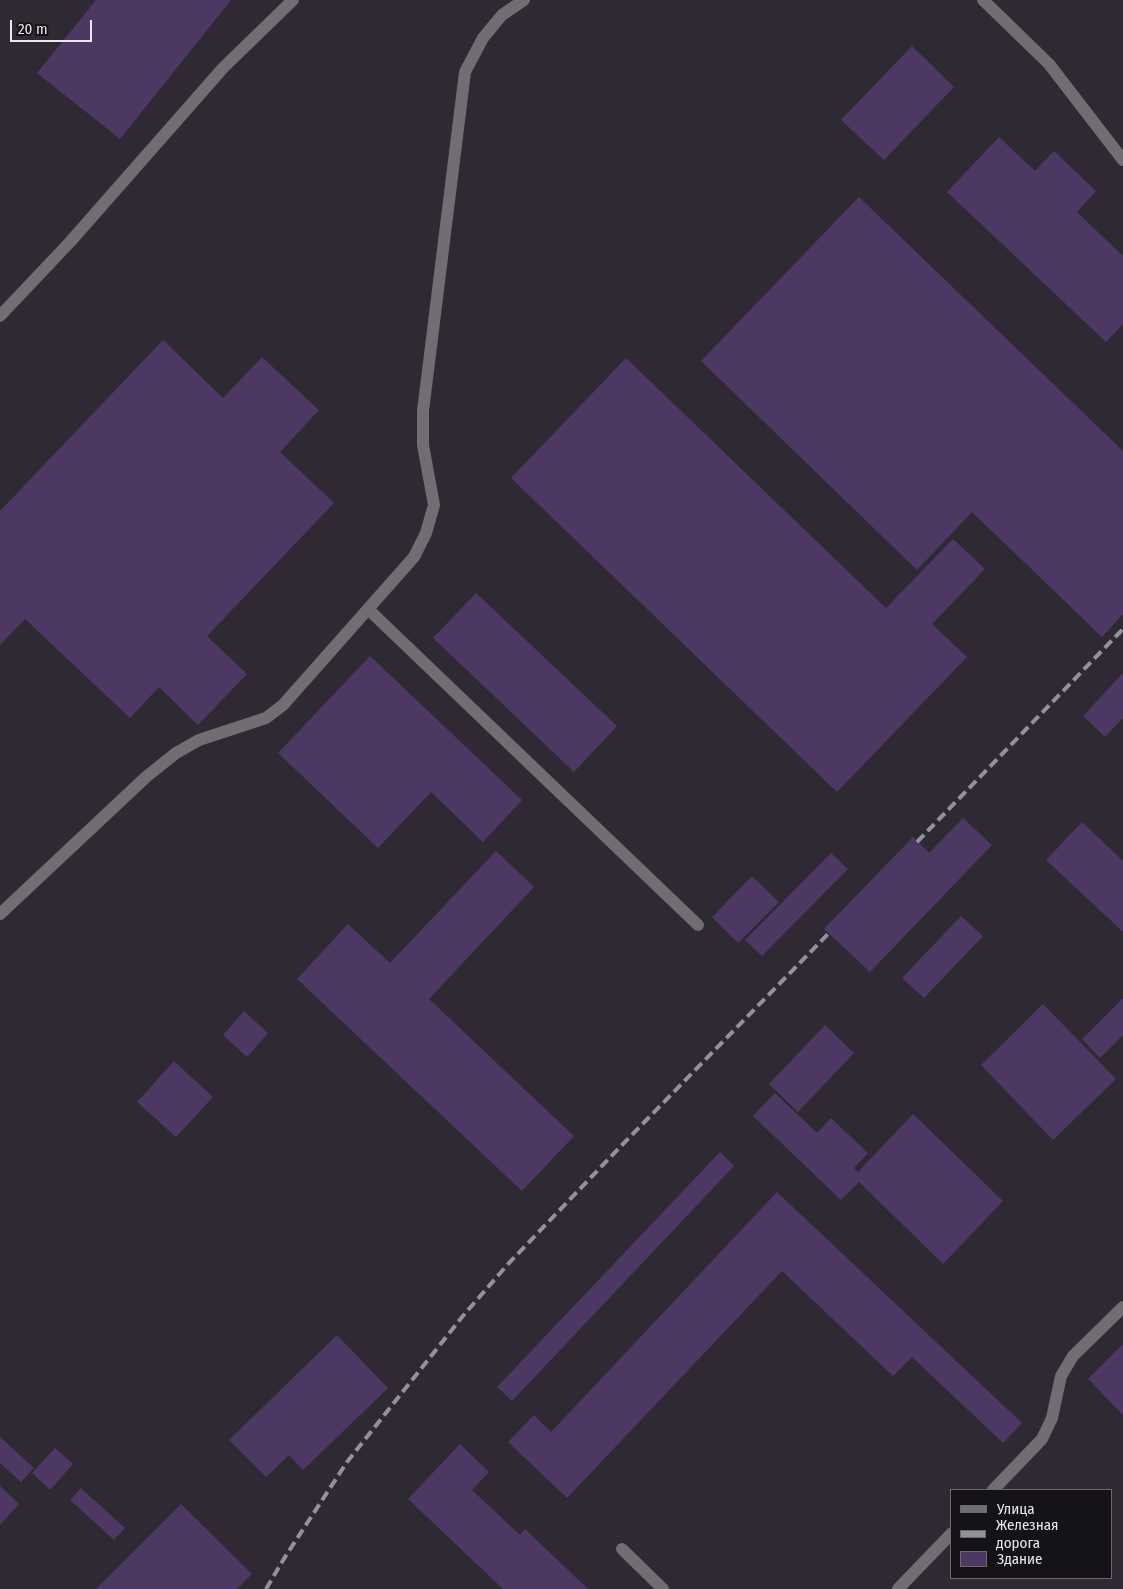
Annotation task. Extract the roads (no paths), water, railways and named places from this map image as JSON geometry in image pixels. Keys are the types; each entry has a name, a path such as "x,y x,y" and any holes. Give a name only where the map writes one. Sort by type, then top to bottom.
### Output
{"lane":[{"path":"0,316 70,242 223,68 292,0"},
{"path":"0,914 146,777 176,753 199,740 266,718 283,705 414,557 426,532 434,505 423,445 423,411 465,72 483,38 502,15 524,0"},
{"path":"983,0 1049,64 1078,99 1123,160"},
{"path":"368,610 698,925"},
{"path":"994,1489 1042,1439 1052,1418 1062,1376 1073,1356 1123,1307"},
{"path":"898,1589 950,1535"},
{"path":"622,1548 664,1589"}],"railway":[{"path":"917,842 1123,629"},
{"path":"266,1589 347,1462 462,1317 509,1263 829,933"}]}
